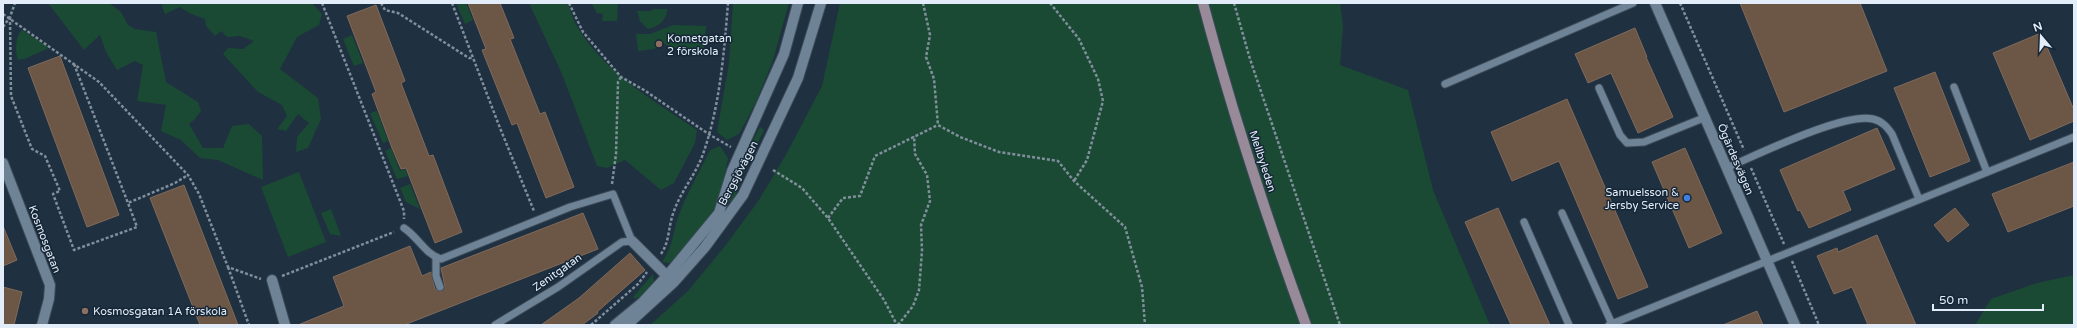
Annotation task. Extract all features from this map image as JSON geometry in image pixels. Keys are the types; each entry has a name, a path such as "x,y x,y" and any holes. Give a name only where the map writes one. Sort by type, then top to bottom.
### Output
{"main road":[{"name":"Mellbyleden","path":"1203,3 1244,142 1283,263 1306,325"}],"street":[{"name":"Bergsjövägen","path":"627,325 670,279 719,213 732,171 784,54 798,3"},
{"name":"Bergsjövägen","path":"616,325 705,247 743,195 798,78 821,3"},
{"name":"Ögärdesvägen","path":"1655,3 1706,117 1726,168 1795,325"},
{"name":"Kosmosgatan","path":"3,163 50,285 49,299 42,325"},
{"path":"632,241 670,279"},
{"path":"272,280 286,325"}],"lane":[{"path":"1445,84 1634,3"},
{"path":"1954,87 1987,172"},
{"path":"1598,88 1620,135 1627,143 1644,142 1706,117"},
{"path":"1726,168 1823,128 1858,119 1873,119 1885,124 1892,134 1919,199"},
{"path":"1562,213 1610,324 2074,137"},
{"path":"404,228 414,235 432,256 441,259 570,207 613,194 632,241"},
{"path":"1524,222 1568,325"},
{"name":"Zenitgatan","path":"495,325 558,287 622,242 632,241"},
{"path":"436,258 436,276 440,287"}],"path":[{"path":"3,27 10,17 15,3"},
{"path":"228,267 268,282 404,228 404,211 322,3"},
{"path":"381,3 385,10 398,13 469,58 472,58"},
{"path":"452,3 472,58 538,221"},
{"path":"570,3 583,32 621,77 644,90 710,135 731,147"},
{"path":"591,325 638,284 654,264 668,240 673,211 694,175 710,135 725,48 728,3"},
{"path":"923,3 930,35 926,57 934,79 938,125"},
{"path":"1050,3 1078,39 1098,78 1103,101 1087,160 1074,181"},
{"path":"1234,3 1250,59 1340,325"},
{"path":"3,14 10,17 99,82 188,175 199,194 250,325"},
{"path":"10,17 12,96 32,149 45,156 60,191 53,194 74,250 137,227 74,64"},
{"path":"613,194 618,82 621,77"},
{"path":"828,218 843,198 860,196 875,156 938,125"},
{"path":"938,125 960,137 999,152 1058,161 1074,181 1125,227 1142,287 1145,325"},
{"path":"773,170 802,188 828,218 884,300 897,325 913,306 919,290 922,251 920,225 930,201 927,174 915,154 914,136"},
{"path":"128,202 175,183 188,175"}],"green space":[{"path":"48,3 109,3 121,12 128,25 135,29 156,32 166,82 198,102 201,111 189,124 203,148 223,148 232,126 249,124 262,136 263,180 218,160 200,158 181,140 161,131 166,105 137,101 143,65 135,61 117,70 106,52 100,35 84,50"},
{"path":"161,3 312,3 322,14 319,25 297,37 280,69 318,98 321,119 308,148 296,152 297,137 309,123 298,114 286,131 277,129 287,116 282,105 258,92 223,54 228,48 243,49 254,41 240,36 227,37 221,31 215,36 206,26 205,19 189,13 180,7 165,14"},
{"path":"456,3 466,3 473,20 465,24"},
{"path":"529,3 568,3 578,28 604,61 649,98 697,130 695,143 674,183 661,190 625,160 607,168 597,166 562,74"},
{"path":"591,3 618,3 617,21 602,21 603,14 597,13"},
{"path":"733,3 789,3 773,60 756,102 739,134 727,140 717,132 729,63"},
{"path":"840,3 1340,3 1343,26 1340,65 1408,90 1433,190 1490,325 650,325 688,291 725,246 759,200 788,151 822,86"},
{"path":"652,9 667,9 667,13 664,20 655,27 648,29 640,21 637,11 651,11"},
{"path":"673,25 706,26 704,49 680,50 662,43 654,49 638,51 636,34 650,34"},
{"path":"22,30 47,46 47,49 18,60 16,44 18,36"},
{"path":"352,35 363,63 354,66 343,39"},
{"path":"377,111 388,141 383,143 370,113"},
{"path":"760,127 764,130 744,172 733,203 728,201 735,175"},
{"path":"720,146 728,158 719,203 712,216 675,260 669,263 662,262 669,249 677,219 690,189 710,150"},
{"path":"391,148 400,171 405,169 408,176 397,179 385,151"},
{"path":"299,172 326,242 288,257 261,187"},
{"path":"410,184 420,209 406,202 400,188"},
{"path":"331,209 341,236 330,234 321,213"},
{"path":"653,274 654,282 645,295 635,299 633,297"},
{"path":"2074,275 2074,325 1975,325 1991,299 2037,283"}],"building":[{"path":"468,3 500,3 514,38 510,39 540,114 545,112 574,187 546,198 517,123 512,125 482,50 486,49"},
{"path":"1740,3 1860,3 1887,71 1784,112"},
{"path":"376,5 405,81 401,83 429,156 433,155 462,232 435,243 406,168 401,169 392,148 372,94 376,92 347,16"},
{"path":"1635,28 1646,57 1673,117 1638,133 1611,73 1588,83 1575,54"},
{"path":"2041,33 2074,110 2074,121 2030,140 1993,53"},
{"path":"60,56 119,215 87,227 28,68"},
{"path":"1935,72 1970,161 1930,177 1894,88"},
{"path":"1567,99 1648,287 1618,299 1559,161 1512,181 1491,132"},
{"path":"1877,128 1895,169 1843,191 1851,210 1809,228 1800,210 1798,211 1780,170"},
{"name":"Samuelsson & Jersby Service","path":"1685,148 1722,233 1689,248 1652,162"},
{"path":"2074,162 2074,206 2008,232 1992,194"},
{"path":"184,185 238,325 200,325 150,198"},
{"path":"1498,208 1550,325 1511,325 1465,222"},
{"path":"1955,208 1969,225 1948,242 1934,225"},
{"path":"583,213 598,249 404,325 298,325 344,306 333,277 410,246 422,276 431,272 435,289 441,292 445,287 441,268"},
{"path":"3,226 17,260 3,266"},
{"path":"1877,235 1916,325 1868,325 1852,287 1834,294 1817,256 1837,248 1838,252"},
{"path":"630,253 645,270 597,312 598,313 582,325 541,325 579,298"},
{"path":"3,287 22,292 14,325 3,325"},
{"path":"1757,311 1763,325 1723,325"}],"place":[{"name":"Kometgatan 2 förskola","path":"659,44"},
{"name":"Samuelsson & Jersby Service","path":"1687,198"},
{"name":"Kosmosgatan 1A förskola","path":"85,311"}]}
